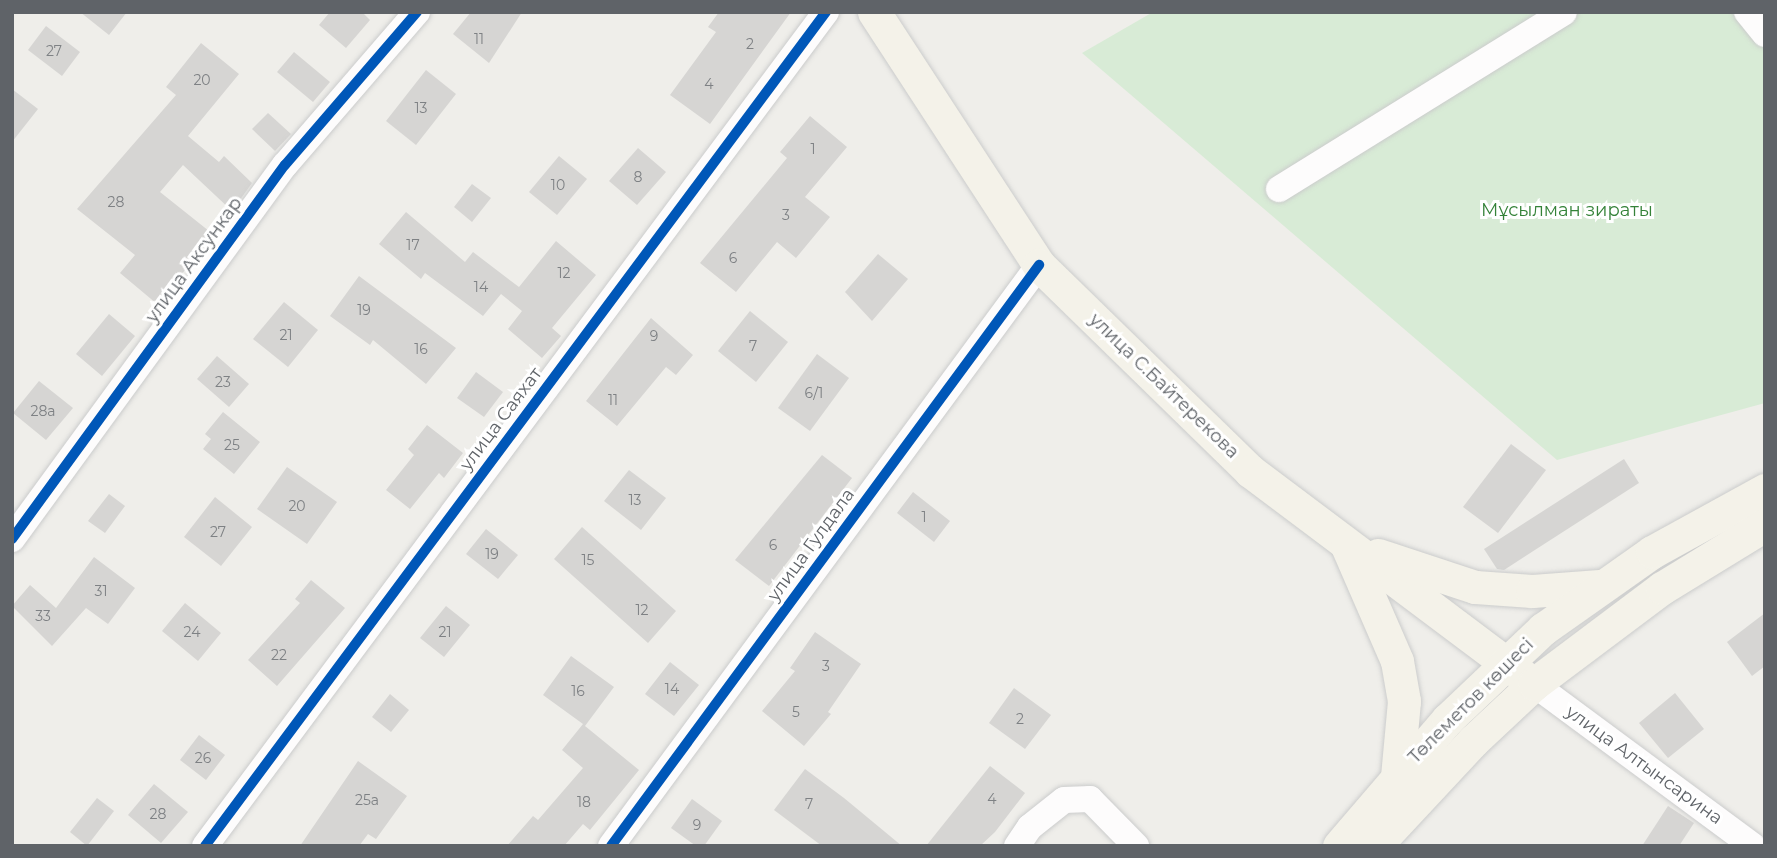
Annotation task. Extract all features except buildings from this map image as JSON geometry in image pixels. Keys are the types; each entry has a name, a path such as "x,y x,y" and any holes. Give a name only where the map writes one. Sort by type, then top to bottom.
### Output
{"main road":[{"name":"улица С.Байтерекова","path":"874,12 1039,265 1250,471 1534,684"},
{"name":"Төлеметов көшесі","path":"1339,846 1397,776 1504,662 1600,586 1765,490"},
{"name":"Төлеметов көшесі","path":"1375,846 1472,741 1534,684 1662,588 1765,526"},
{"path":"1346,544 1475,587 1532,591 1600,586"},
{"path":"1346,544 1397,661 1404,701 1397,776"}],"street":[{"name":"улица Аксункар","path":"12,539 285,165 417,12"},
{"name":"улица Саяхат","path":"205,846 826,12"},
{"path":"1279,189 1564,12"},
{"path":"1747,12 1765,34"},
{"name":"улица Гулдала","path":"611,846 1039,265"},
{"name":"улица Алтынсарина","path":"1534,684 1753,846"},
{"path":"1017,846 1030,827 1064,800 1090,799 1136,846"}],"green space":[{"name":"Мұсылман зираты","path":"1153,12 1765,12 1765,403 1557,460 1082,53"}],"cycle path":[{"path":"12,539 285,165 417,12"},
{"path":"205,846 826,12"},
{"path":"611,846 1039,265"}]}
